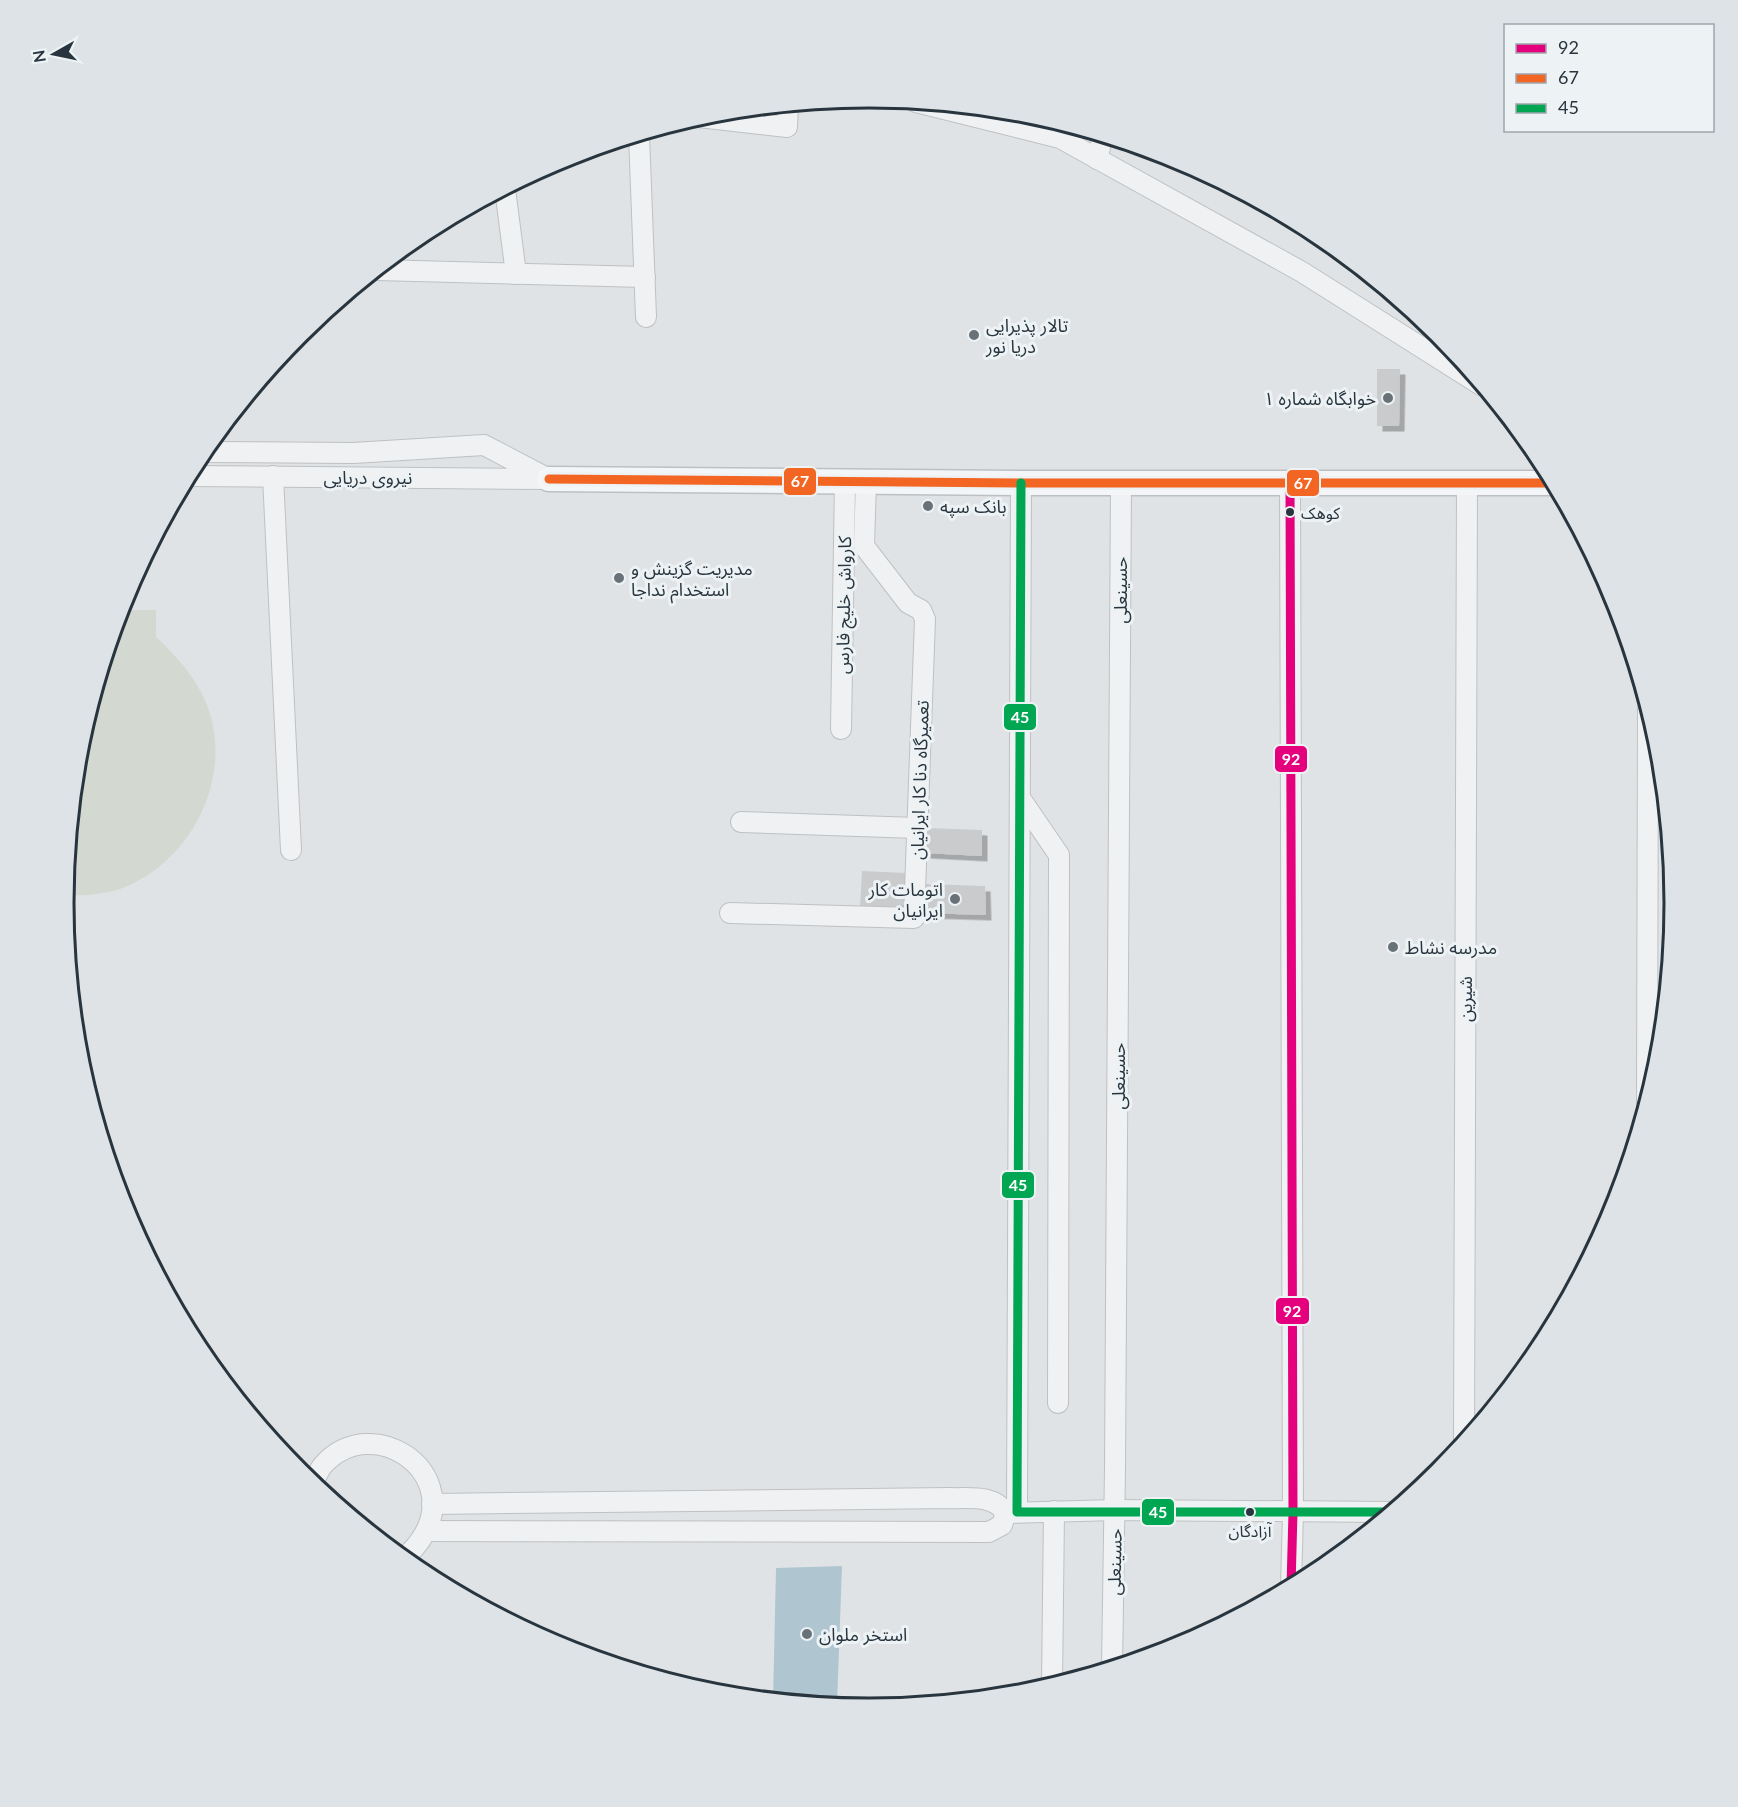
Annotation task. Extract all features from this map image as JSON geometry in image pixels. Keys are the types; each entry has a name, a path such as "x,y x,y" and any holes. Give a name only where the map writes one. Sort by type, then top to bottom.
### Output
{"main road":[{"name":"نیروی دریایی","path":"549,479 1021,483 1543,483"}],"street":[{"path":"730,121 787,127 788,113"},
{"path":"963,114 1060,138 1302,272 1461,372"},
{"path":"639,142 646,316"},
{"path":"1097,159 1101,143"},
{"path":"506,196 516,274"},
{"path":"387,270 645,277"},
{"name":"نیروی دریایی","path":"215,452 353,453 484,445 549,479"},
{"name":"نیروی دریایی","path":"199,476 549,479"},
{"path":"273,476 291,850"},
{"name":"کارواش خلیج فارس","path":"841,729 855,482"},
{"name":"تعمیرگاه دنا کار ایرانیان","path":"730,914 914,918 925,619 921,610 908,603 864,546 855,482"},
{"path":"426,1531 988,1532 1002,1525 1012,1512 1021,483"},
{"name":"حسینعلی","path":"1112,1661 1121,483"},
{"path":"1290,483 1293,1512 1291,1577"},
{"name":"شیرین","path":"1464,1431 1467,483"},
{"path":"1647,1067 1648,743"},
{"path":"1020,798 1059,855 1058,1403"},
{"path":"741,822 917,828"},
{"path":"316,1476 322,1466 339,1452 359,1444 380,1444 401,1451 417,1464 428,1483 432,1504 430,1523 421,1540 409,1552"},
{"path":"893,1499 894,1532"},
{"path":"432,1504 987,1499 1012,1512 1115,1510 1382,1512"},
{"path":"1052,1677 1054,1511"}],"shaded area":[{"path":"130,610 156,610 156,637 183,665 204,698 213,726 215,754 212,783 203,810 189,834 171,856 149,875 123,888 74,895 75,851 80,800 89,748 101,698"}],"water":[{"name":"استخر ملوان","path":"842,1566 837,1698 773,1693 776,1568"}],"building":[{"name":"خوابگاه شماره ۱","path":"1377,369 1400,369 1399,426 1377,426"},
{"path":"925,828 982,830 982,856 925,853"},
{"path":"862,871 905,873 904,904 896,909 860,908"},
{"name":"اتومات کار ایرانیان","path":"925,884 985,886 986,915 924,913"}],"transit line":[{"name":"67","path":"549,479 1021,483 1543,483"},
{"name":"45","path":"1021,483 1017,1512 1382,1512"},
{"name":"92","path":"1290,483 1293,1512 1291,1577"}],"place":[{"name":"تالار پذیرایی دریا نور","path":"974,335"},
{"name":"خوابگاه شماره ۱","path":"1388,398"},
{"name":"بانک سپه","path":"928,506"},
{"name":"کوهک","path":"1290,512"},
{"name":"مدیریت گزینش و استخدام نداجا","path":"619,578"},
{"name":"اتومات کار ایرانیان","path":"955,899"},
{"name":"مدرسه نشاط","path":"1393,947"},
{"name":"آزادگان","path":"1250,1512"},
{"name":"استخر ملوان","path":"807,1634"}]}
